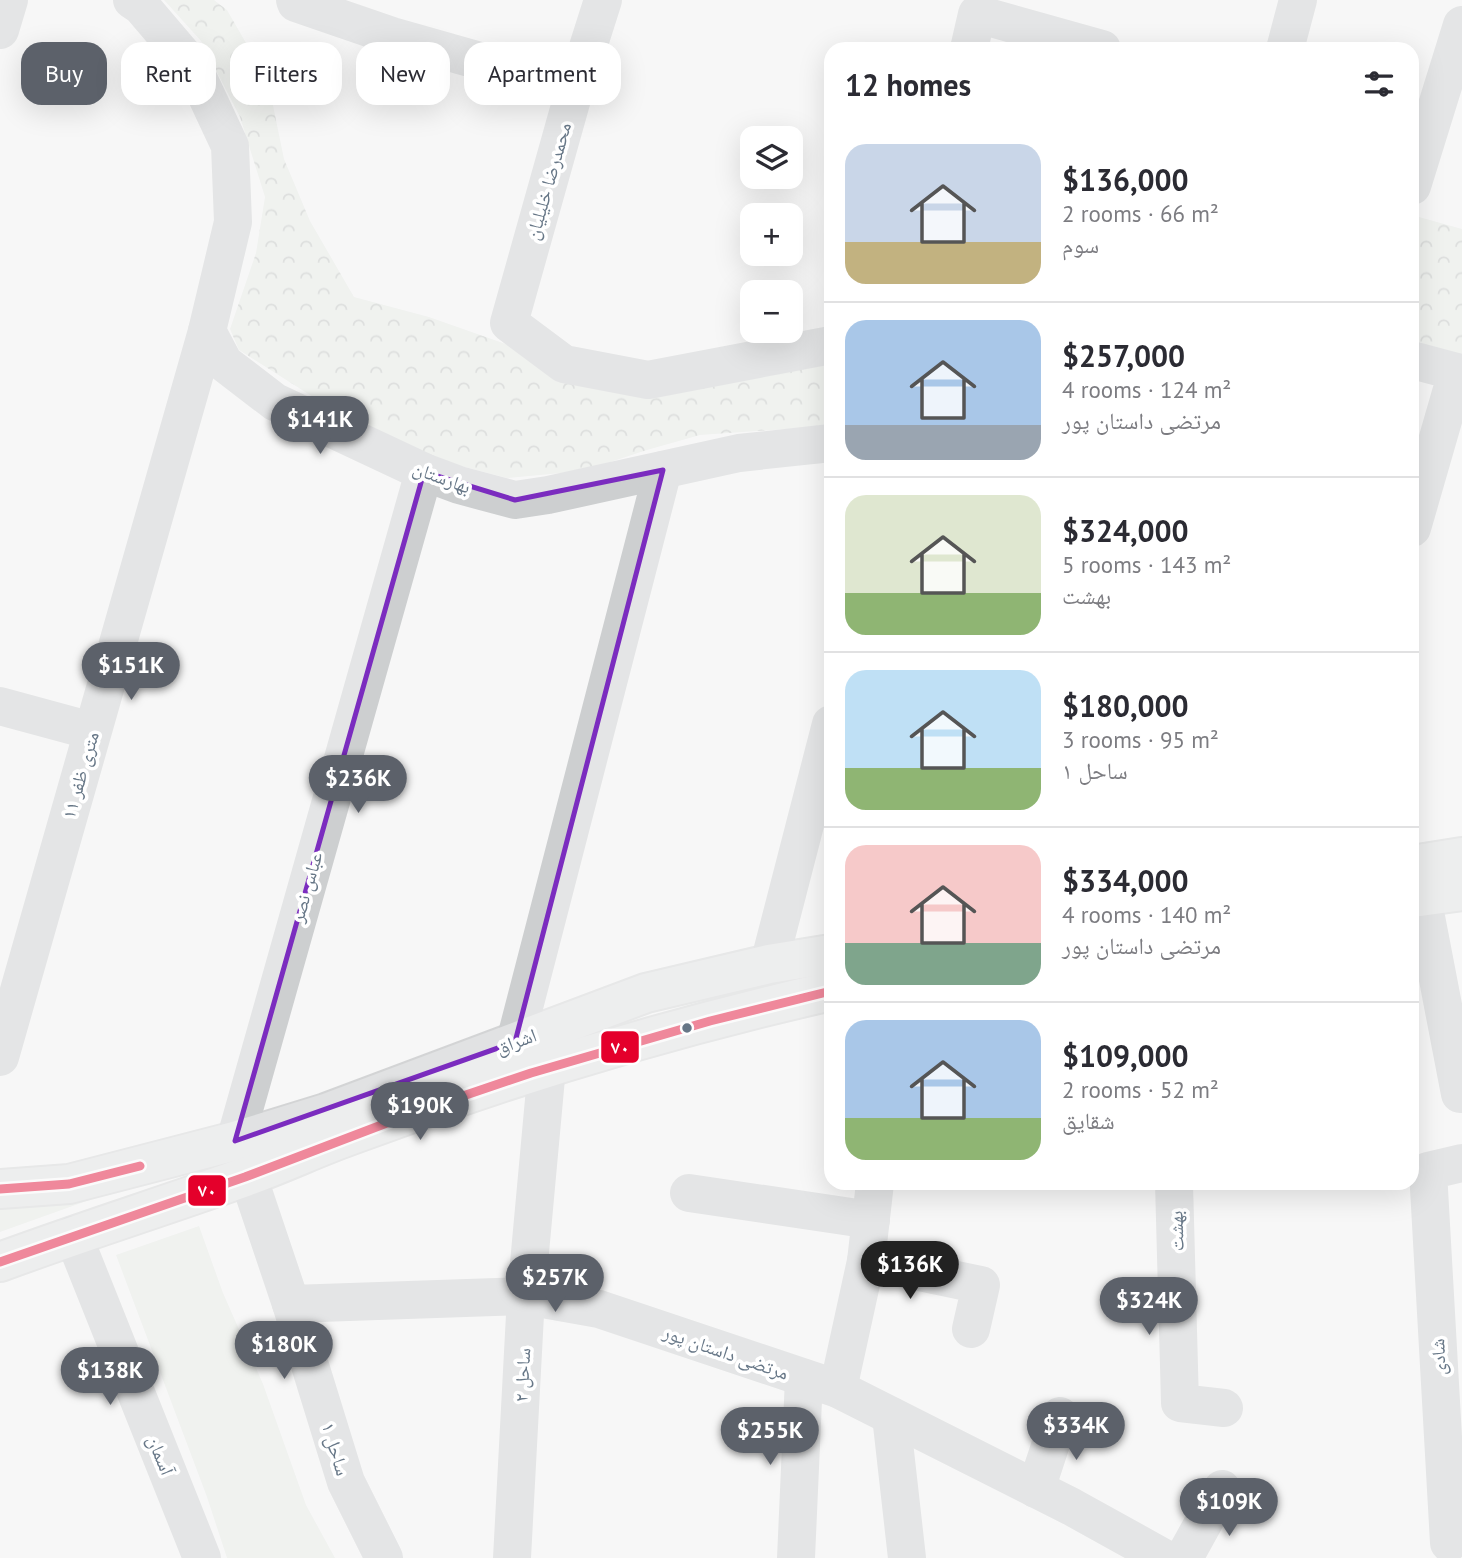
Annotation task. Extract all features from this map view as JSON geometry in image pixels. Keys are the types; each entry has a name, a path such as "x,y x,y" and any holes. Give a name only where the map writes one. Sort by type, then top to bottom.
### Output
{"main road":[{"path":"1419,884 1462,857"},
{"path":"1419,886 1462,891"},
{"name":"اشراق","path":"0,1189 69,1184 235,1141 326,1113 646,993 769,964 824,955"},
{"name":"اشراق","path":"0,1262 248,1176 353,1134 547,1067 692,1025 824,993"}],"street":[{"path":"0,30 9,0"},
{"path":"132,0 141,6 193,67 230,146 233,222 207,331"},
{"path":"295,0 296,3 392,36 464,56"},
{"name":"محمدرضا خلیلیان","path":"590,42 603,0"},
{"path":"1286,42 1298,0"},
{"path":"971,42 977,14 1077,42"},
{"path":"1419,163 1462,25"},
{"name":"محمدرضا خلیلیان","path":"570,105 509,323 565,364 648,380 824,346"},
{"name":"بهارستان","path":"207,331 225,363 275,402 424,472 459,485 515,500 739,453 824,444"},
{"name":"۱۱ متری ظفر","path":"0,1057 207,331"},
{"path":"1419,362 1457,372 1419,504"},
{"path":"515,1042 663,470"},
{"name":"عباس نصر","path":"235,1141 424,472"},
{"path":"0,706 92,731"},
{"path":"769,964 824,751"},
{"path":"1419,904 1460,1094"},
{"name":"ساحل ۲","path":"512,1558 526,1296 547,1067"},
{"name":"شادی","path":"1445,1167 1449,1544"},
{"name":"ساحل ۱","path":"248,1176 346,1482 384,1558"},
{"path":"796,1558 821,1384 866,1261 874,1190"},
{"name":"بهشت","path":"1174,1190 1180,1402 1224,1408"},
{"path":"689,1193 871,1220"},
{"name":"آسمان","path":"74,1235 202,1558"},
{"path":"866,1261 981,1285 971,1329"},
{"name":"مرتضی داستان پور","path":"291,1304 526,1296 599,1309 821,1384 1036,1489 1148,1554"},
{"path":"891,1416 907,1558"},
{"path":"1036,1489 1060,1416"},
{"path":"1184,1558 1222,1489"}],"highlighted area":[{"path":"663,470 515,1042 235,1141 424,472 515,500"}],"green space":[{"path":"164,0 214,0 227,10 245,42 230,42 230,98 216,70 216,42 202,42"},
{"path":"234,105 273,105 284,159 310,221 354,297 429,317 514,347 556,371 824,358 824,426 700,435 583,471 507,478 415,454 332,409 239,350 230,329 256,253 265,197"},
{"path":"1419,217 1462,229 1462,365 1419,352"},
{"path":"123,1188 0,1232 0,1202"},
{"path":"199,1226 223,1293 263,1384 306,1505 335,1558 227,1558 207,1497 116,1255"}],"transit line":[{"name":"۷۰","path":"0,1262 531,1073 710,1021 824,993"},
{"name":"۷۰","path":"0,1189 69,1184 140,1166"}]}
